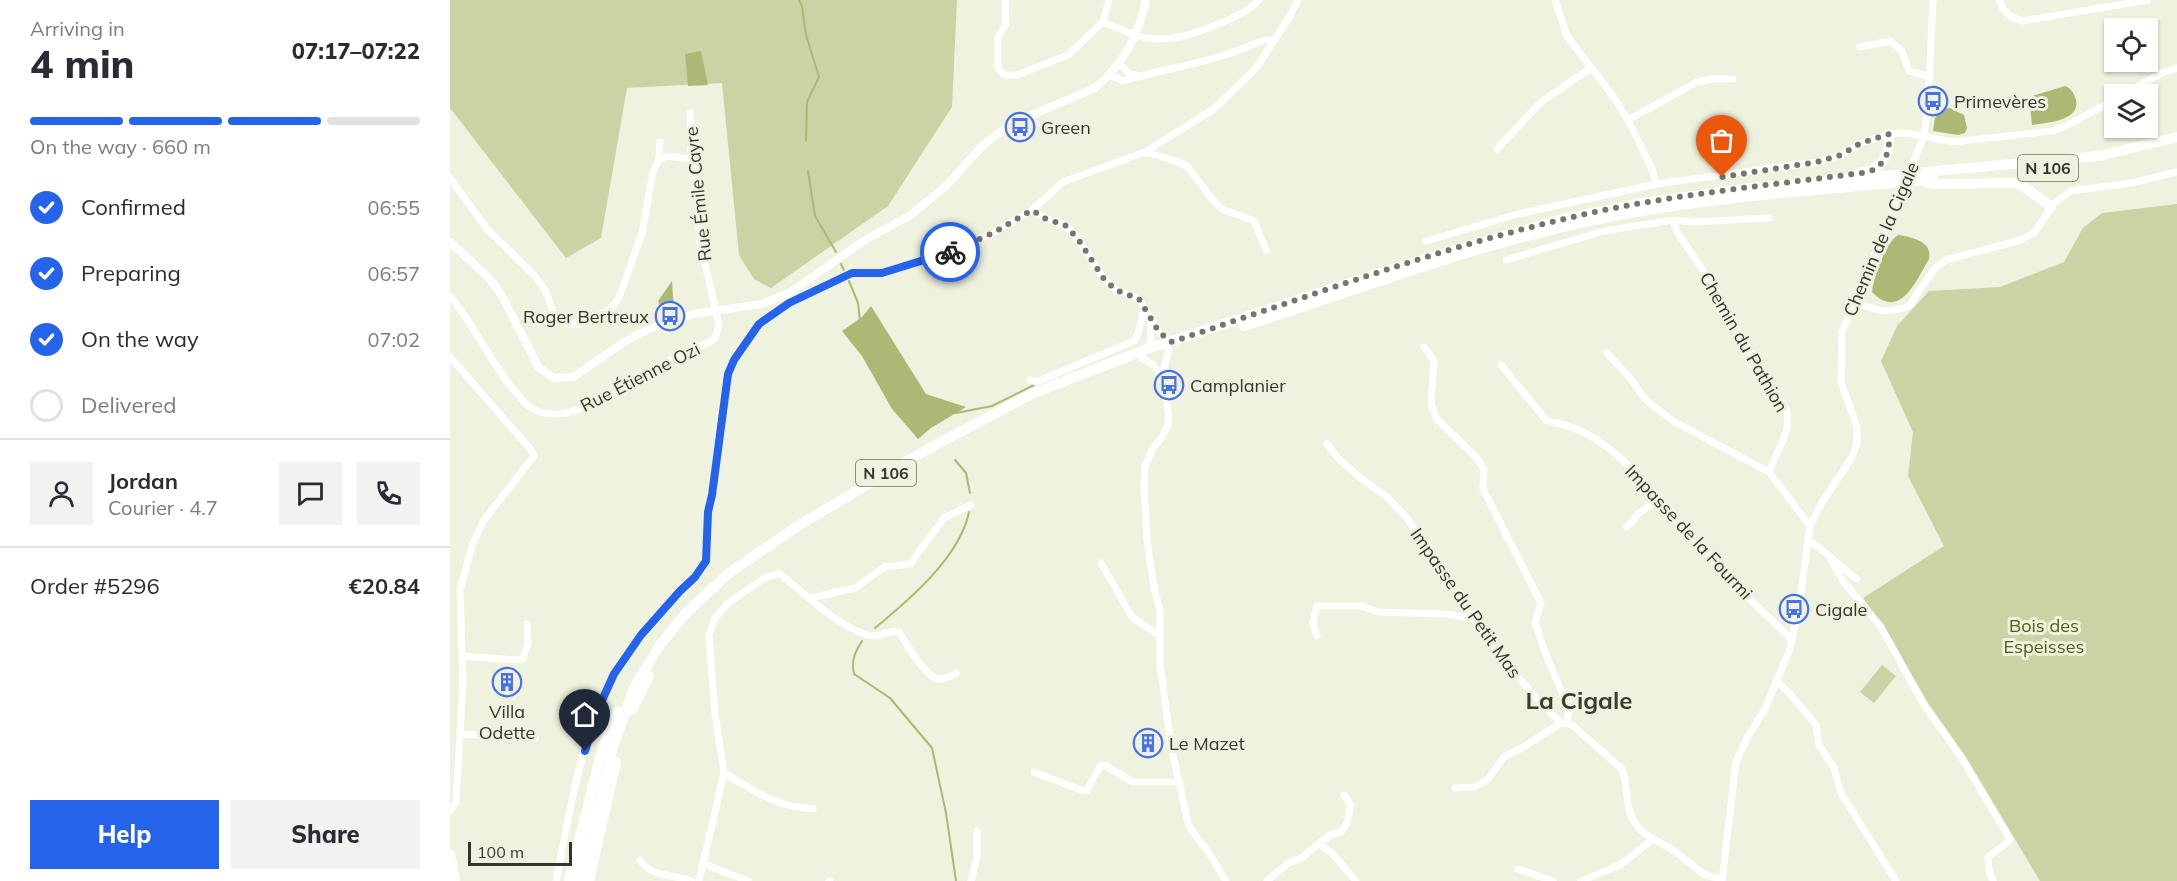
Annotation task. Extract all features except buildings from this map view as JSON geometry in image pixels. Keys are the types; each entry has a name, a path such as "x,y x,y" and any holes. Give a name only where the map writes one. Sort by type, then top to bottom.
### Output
{"main road":[{"path":"1767,187 1869,172 1881,165 1887,158 1890,146 1889,134"},
{"name":"N 106","path":"1920,177 2099,156 2177,137"},
{"name":"N 106","path":"1170,345 1460,256 1563,228 1678,205 1889,180 2100,161 2177,143"},
{"path":"1920,177 1933,184 2019,184 2051,207"},
{"name":"N 106","path":"579,881 613,747 634,688 660,645 687,612 729,573 775,541 927,448 1000,411 1145,354 1408,264 1559,220 1666,199 1767,187 1889,180"},
{"name":"N 106","path":"589,881 614,769 628,720 643,687 689,618 775,541"},
{"path":"569,881 604,744 618,711 634,688"},
{"path":"450,855 455,881"}],"street":[{"path":"1005,0 1006,24 999,38 998,68 1004,75 1017,75 1068,55 1103,22 1109,0"},
{"path":"450,242 489,278 502,296 539,368 555,378 563,379 579,375 618,346 649,329 679,318 761,304 788,294 865,240 911,215 946,186 982,146 1000,132 1027,117 1095,88 1119,63 1135,34 1146,0"},
{"path":"1103,22 1135,34 1160,40 1183,36 1228,20 1259,0"},
{"path":"556,881 585,751 599,707 614,674 641,635 695,577 706,561 708,512 728,374 734,360 759,324 789,303 852,273 882,273 939,256 993,233 1032,210 1063,182 1145,152 1214,110 1257,67 1298,0"},
{"path":"1555,0 1567,36 1613,96 1628,120 1652,169 1656,184"},
{"name":"Chemin de la Cigale","path":"1721,880 1736,762 1748,736 1765,709 1792,640 1810,526 1821,504 1852,457 1857,444 1857,427 1840,382 1842,332 1924,136 1930,77 1933,0"},
{"path":"1999,0 2003,11 2013,19 2023,21 2148,0"},
{"path":"1109,75 1123,81 1137,75 1216,58 1262,40 1274,41"},
{"path":"1860,47 1890,41 1902,51 1909,71 1930,77"},
{"path":"1119,63 1130,74 1137,75"},
{"path":"1497,149 1541,102 1591,68"},
{"path":"2142,84 2177,68"},
{"path":"1628,120 1697,82 1733,79"},
{"path":"1426,241 1518,214 1656,184 1817,162 1841,155 1861,143 1889,134 1906,133 1953,142 2045,133 2068,125 2104,105"},
{"name":"Rue Émile Cayre","path":"690,113 691,159 694,164 700,242 716,310"},
{"path":"450,178 487,230 535,276 544,290 555,317 565,323 580,325 610,309 620,298 642,233 660,142"},
{"path":"1145,152 1188,167 1222,209 1254,220 1266,250"},
{"path":"658,159 668,156 691,159"},
{"path":"1854,302 1888,312 1909,306 1935,268 1946,260 2022,240 2035,232 2051,207 2071,191 2131,183 2177,172"},
{"path":"1032,210 1046,219 1065,225 1078,239 1104,279 1116,290 1139,299 1159,332 1170,345 1162,376 1169,416 1168,425 1153,448 1145,466 1147,540 1154,588 1160,610 1160,664 1171,746 1189,826 1226,881"},
{"path":"1506,260 1604,231 1673,220 1693,222 1769,218"},
{"name":"Chemin du Pathion","path":"1673,220 1677,232 1713,285 1738,333 1786,409 1789,420 1788,429 1768,472"},
{"name":"Rue Étienne Ozi","path":"450,296 464,313 513,388 530,407 552,414 570,412 594,403 655,367 709,342 715,338 719,330 716,310"},
{"path":"1148,311 1151,341 1145,354 1162,376"},
{"path":"1030,380 1035,382 1134,341 1138,336 1141,317 1148,311"},
{"path":"1424,347 1434,361 1431,405 1437,419 1476,457 1484,469 1483,489 1541,603 1535,622 1569,709 1564,723 1504,757 1488,779 1475,787 1455,788"},
{"path":"1607,353 1630,378 1644,398 1673,421 1768,472 1810,526"},
{"path":"450,357 534,456 484,520 473,543 460,590 463,683 456,802 450,812"},
{"name":"Impasse de la Fourmi","path":"1501,365 1547,421 1562,423 1585,431 1630,466 1700,548 1792,640"},
{"name":"Impasse du Petit Mas","path":"1327,444 1339,459 1396,506 1407,519 1487,639 1524,684 1564,723 1622,769 1626,778 1629,813 1642,833 1676,851 1705,876 1721,880"},
{"path":"1627,526 1639,513 1660,500"},
{"path":"810,598 855,588 884,567 910,564 918,556 929,535 944,519 971,505"},
{"path":"1808,542 1815,543 1857,579"},
{"path":"1831,559 1843,581 1881,627 1923,703 1961,757 2010,839 1988,857 1989,871 1993,881"},
{"path":"1101,563 1132,617 1160,636"},
{"path":"699,881 724,773 715,713 709,636 715,618 727,604 763,579 779,573 840,622 867,635 878,637 894,630 899,632 922,666 936,679 956,673"},
{"path":"1317,636 1313,623 1317,606 1361,606 1378,612 1447,614 1474,619"},
{"path":"462,657 523,659 528,644 527,624"},
{"path":"1777,682 1816,725 1819,745 1834,768 1842,793 1896,881"},
{"path":"460,734 535,738"},
{"path":"1034,772 1084,791 1088,790 1101,765 1133,782 1180,782"},
{"path":"724,773 773,801 793,808 813,809"},
{"path":"1267,881 1287,864 1301,858 1330,835 1341,832 1347,824 1351,805 1344,795"},
{"path":"971,881 977,857 977,831"},
{"path":"1581,881 1620,865 1652,840"},
{"path":"1319,843 1334,855 1356,881"},
{"path":"640,860 644,867 656,873 692,881"},
{"path":"702,863 748,881"},
{"path":"1518,869 1553,881"}],"green space":[{"path":"450,0 957,0 952,107 888,206 771,288 754,279 739,255 722,83 627,88 601,238 566,258 450,108"},
{"name":"Bois des Espeisses","path":"2177,204 2177,881 2040,881 1966,757 1928,703 1884,627 1863,598 1944,546 1908,476 1913,432 1881,361 1897,326 1929,291 2000,287 2064,262 2083,228 2102,213"},
{"path":"1882,665 1896,676 1874,703 1860,692"}],"shaded area":[{"path":"701,51 708,85 688,86 685,54"},
{"path":"2065,86 2072,91 2076,100 2073,112 2061,120 2032,125 2029,97"},
{"path":"1950,108 1964,115 1967,128 1965,133 1958,135 1933,131 1935,118 1941,110"},
{"path":"1898,235 1924,244 1928,248 1929,259 1906,295 1891,302 1882,300 1872,292 1881,261 1889,245"},
{"path":"672,281 674,312 663,315 658,301"},
{"path":"871,306 926,394 966,407 931,428 918,439 892,409 862,356 842,331 862,317"}],"waterway":[{"path":"799,0 806,35 819,77 807,102 806,141"},
{"path":"808,171 815,216 836,252"},
{"path":"841,264 844,270"},
{"path":"849,281 858,303 860,321"},
{"path":"956,413 992,406 1034,385"},
{"path":"955,460 966,473 970,493"},
{"path":"875,628 917,591 944,561 964,529 969,512"},
{"path":"862,641 854,656 854,674 890,698 932,748 946,813 956,881"}],"way so far":[{"path":"950,252 993,233 1032,210 1046,219 1065,225 1078,239 1104,279 1116,290 1139,299 1159,332 1171,342 1408,264 1559,220 1677,197 1869,172 1881,165 1887,158 1890,146 1889,134 1861,143 1841,155 1817,162 1722,177"}],"place":[{"name":"Primevères","path":"1933,101"},
{"name":"Green","path":"1020,127"},
{"name":"Roger Bertreux","path":"670,316"},
{"name":"Camplanier","path":"1169,385"},
{"name":"Cigale","path":"1794,609"},
{"name":"Villa Odette","path":"507,682"},
{"name":"Le Mazet","path":"1148,743"}],"district":[{"name":"La Cigale","path":"1579,700"}],"route":[{"path":"585,751 599,707 614,674 641,635 702,570 706,561 708,512 728,374 734,360 759,324 769,315 808,292 852,273 882,273 950,252"}]}
